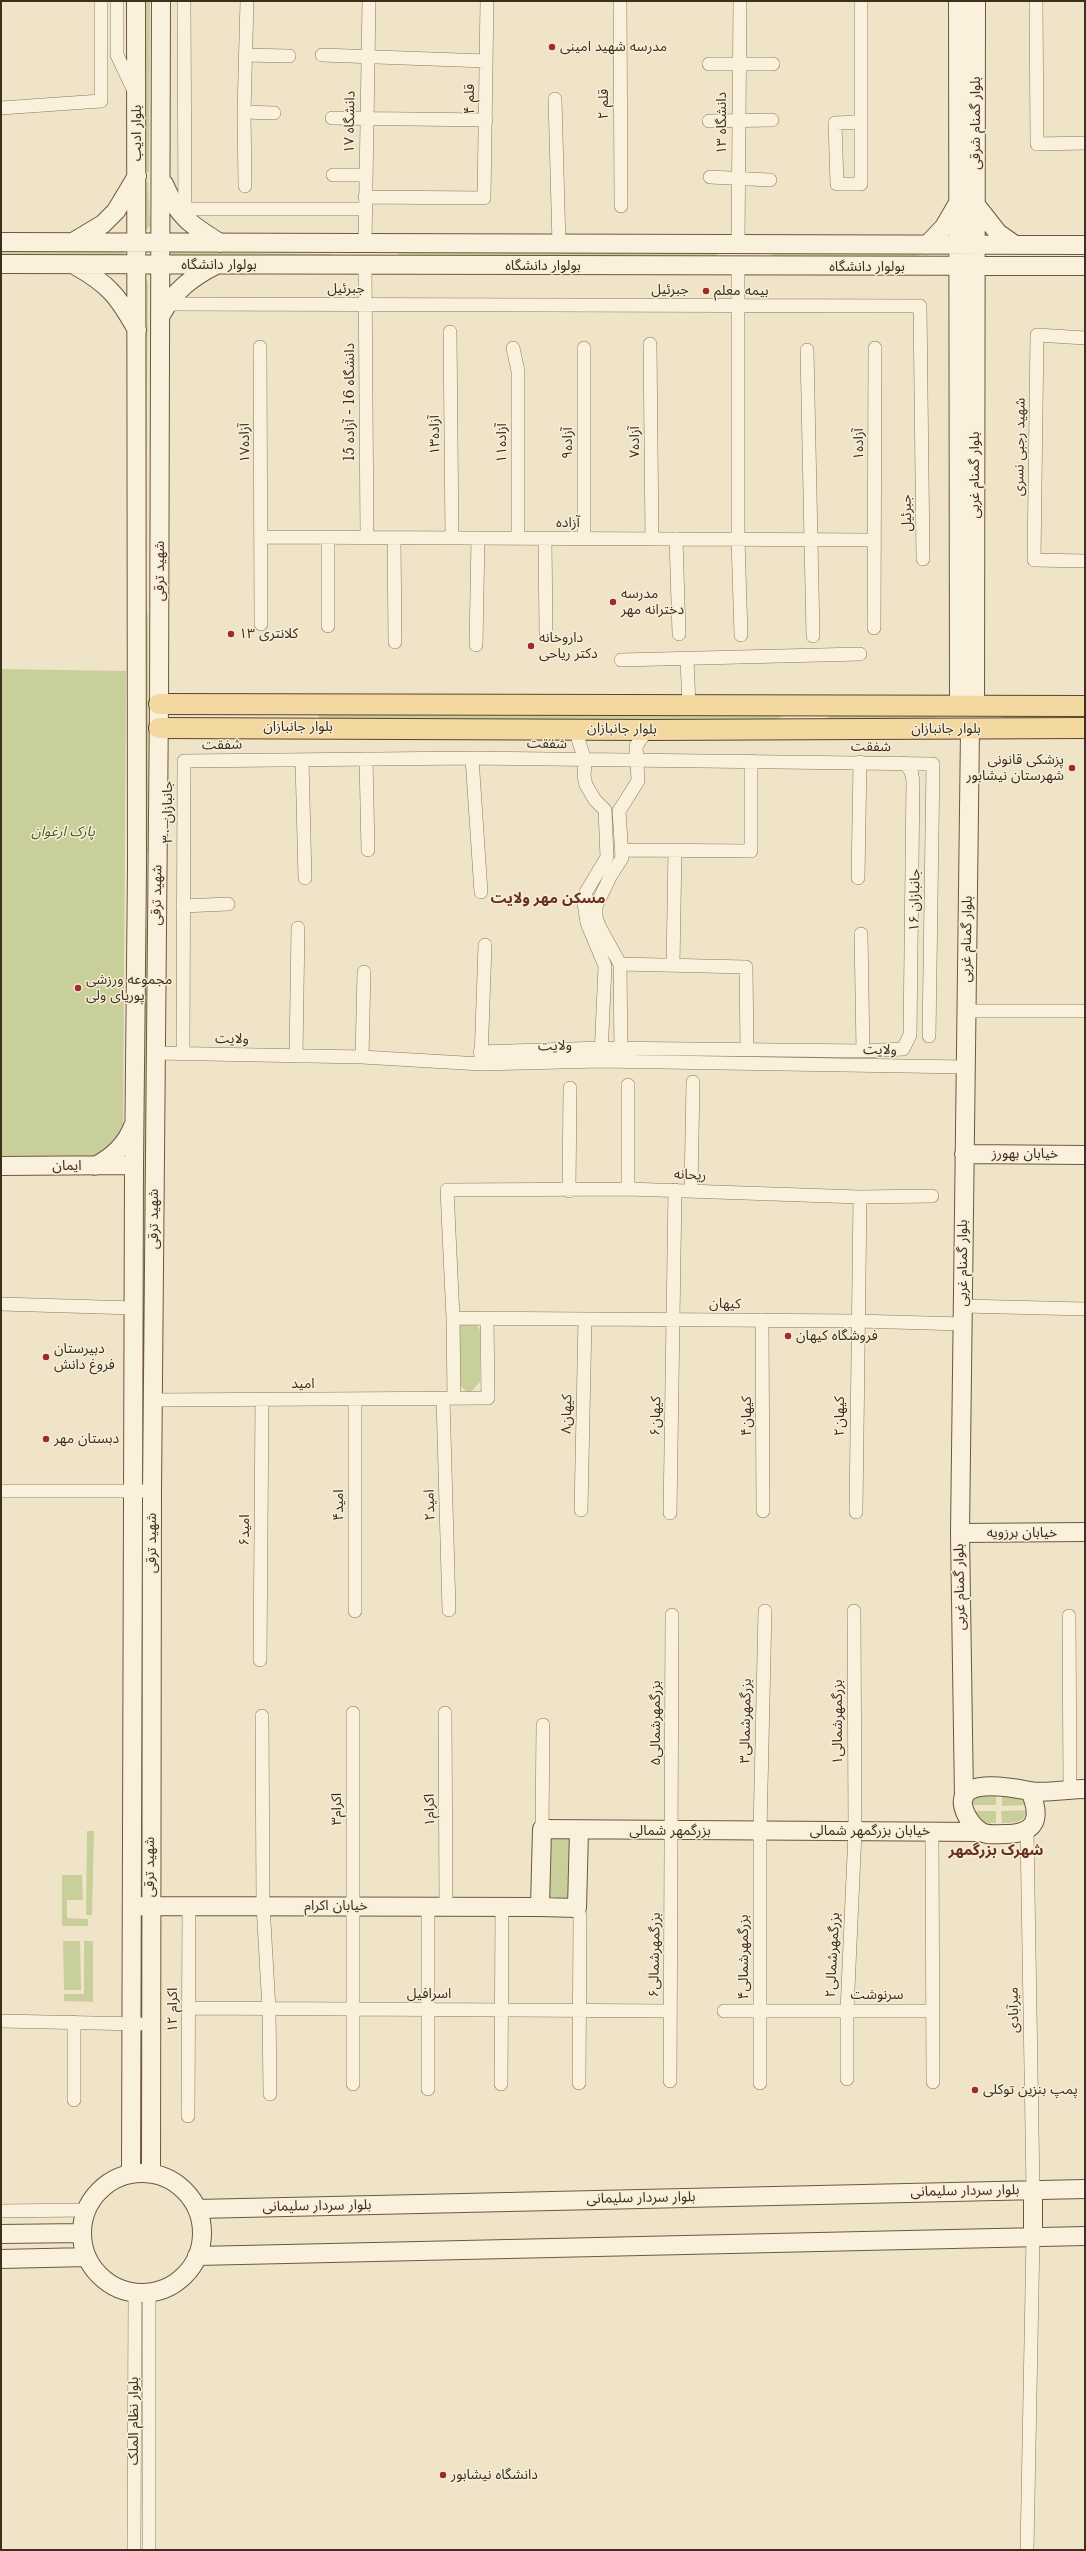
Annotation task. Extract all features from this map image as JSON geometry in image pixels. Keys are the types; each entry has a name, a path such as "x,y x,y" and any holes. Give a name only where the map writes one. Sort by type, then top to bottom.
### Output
{"main road":[{"name":"بلوار ادیب","path":"136,1 138,266"},
{"name":"بلوار ادیب","path":"161,1 161,265"},
{"name":"بلوار گمنام شرقی","path":"958,1 959,201 968,245"},
{"name":"بلوار گمنام شرقی","path":"968,245 976,205 976,1"},
{"path":"72,242 103,224 116,211 137,176 161,176 173,205 221,243"},
{"path":"927,245 944,227 959,201"},
{"path":"976,205 998,233 1015,245"},
{"name":"بولوار دانشگاه","path":"1,242 1085,245"},
{"name":"بلوار گمنام غربی","path":"967,695 968,245"},
{"name":"بولوار دانشگاه","path":"1,264 138,266 738,266 968,268 1085,266"},
{"path":"74,265 98,278 113,292 138,332"},
{"name":"شهید ترقی","path":"151,2173 150,1906 155,1053 164,310 161,265"},
{"path":"164,310 187,283 217,265"},
{"name":"شهید ترقی","path":"131,2173 130,2024 134,1165 137,869 135,557 138,266"},
{"path":"135,557 160,556"},
{"name":"بلوار جانبازان","path":"159,704 818,705 967,695 1085,706"},
{"path":"306,705 306,727"},
{"path":"818,705 818,729"},
{"name":"بلوار جانبازان","path":"159,728 306,727 647,730 1085,728"},
{"name":"بلوار گمنام غربی","path":"963,1803 960,1533 970,728"},
{"path":"137,869 157,868"},
{"path":"94,1166 105,1161 124,1144 135,1119"},
{"name":"خیابان بهورز","path":"964,1154 1085,1155"},
{"name":"ایمان","path":"1,1166 134,1165"},
{"name":"خیابان برزویه","path":"960,1533 1085,1532"},
{"path":"932,1831 949,1823 971,1790 982,1787 1007,1786 1030,1791 1078,1789"},
{"path":"963,1803 971,1823 980,1832 989,1835 1016,1834 1027,1831 1036,1820 1036,1810 1030,1791"},
{"path":"540,1907 542,1829 579,1830 576,1908"},
{"name":"بزرگمهر شمالی","path":"579,1830 760,1831"},
{"name":"خیابان بزرگمهر شمالی","path":"760,1831 980,1832"},
{"name":"خیابان اکرام","path":"131,1906 263,1905 576,1908"},
{"path":"131,2173 151,2173 176,2183 186,2192 197,2209 202,2232 197,2256 189,2270 178,2281 164,2288 142,2293 120,2289 106,2282 95,2271 87,2257 81,2233 85,2210 102,2188 112,2179 131,2173"},
{"path":"1033,2189 1033,2237"},
{"name":"بلوار سردار سلیمانی","path":"197,2209 1085,2189"},
{"path":"1,2234 81,2233"},
{"path":"197,2256 1085,2236"},
{"path":"1,2259 87,2257"}],"street":[{"path":"1,108 101,101 101,1"},
{"path":"117,1 116,55 136,95"},
{"path":"184,1 185,214 365,203"},
{"path":"245,186 244,112 247,1"},
{"name":"دانشگاه ۱۷","path":"365,244 366,56 369,1"},
{"name":"قلم ۴","path":"365,203 484,198 486,120 486,1"},
{"name":"قلم ۲","path":"620,1 621,206"},
{"name":"دانشگاه ۱۳","path":"738,245 738,64 740,1"},
{"path":"861,122 835,123 837,184 860,184 861,122 862,1"},
{"path":"1036,1 1037,144 1085,143"},
{"path":"246,55 289,56"},
{"path":"322,55 486,61"},
{"path":"709,64 773,64"},
{"path":"555,99 559,244"},
{"path":"244,112 274,113"},
{"path":"332,118 486,120"},
{"path":"709,121 772,120"},
{"path":"333,175 365,175"},
{"path":"710,177 770,180"},
{"name":"دانشگاه 16 - آزاده 15","path":"365,266 367,538"},
{"path":"738,266 738,539 741,635"},
{"name":"جبرئیل","path":"164,310 366,304 920,306 924,559"},
{"name":"آزاده۱۳","path":"450,332 452,538"},
{"name":"شهید رجبی نسری","path":"1085,338 1037,335 1034,560 1085,561"},
{"name":"آزاده۷","path":"650,344 652,539"},
{"name":"آزاده۱۷","path":"260,347 262,537 261,624"},
{"name":"آزاده۱۱","path":"513,348 518,371 518,538"},
{"name":"آزاده۹","path":"584,348 584,539"},
{"name":"آزاده۱","path":"874,628 875,348"},
{"path":"807,350 813,636"},
{"name":"آزاده","path":"262,537 874,540"},
{"path":"328,538 328,626"},
{"path":"394,538 396,642"},
{"path":"476,645 478,538"},
{"path":"545,539 546,634"},
{"path":"676,539 679,634"},
{"path":"621,660 860,654"},
{"path":"687,659 689,705"},
{"path":"575,729 586,761 584,776 586,785 595,800 605,810 607,857 586,892 584,903 587,922 605,966 601,1061"},
{"path":"622,1062 620,964 596,917 596,906 611,875 622,858 619,811 638,781 636,746 647,730"},
{"path":"472,758 481,892"},
{"name":"شفقت","path":"184,761 472,758 586,761 751,761 933,764"},
{"path":"366,759 368,850"},
{"path":"302,760 305,878"},
{"name":"جانبازان ۳۰","path":"183,1054 184,761"},
{"path":"622,850 751,851 751,761"},
{"path":"858,878 860,762"},
{"path":"484,945 481,1058 602,1048 897,1051 907,1045 910,1035 913,781 911,771 904,763"},
{"name":"جانبازان ۱۶","path":"929,1036 933,764"},
{"path":"673,965 675,850"},
{"path":"184,906 228,904"},
{"path":"296,1056 298,928"},
{"path":"861,934 863,1051"},
{"path":"620,964 746,966 747,1049"},
{"path":"362,1057 364,972"},
{"path":"966,1011 1085,1011"},
{"name":"ولایت","path":"155,1053 965,1067"},
{"path":"691,1190 693,1082"},
{"path":"628,1085 628,1189"},
{"path":"569,1191 570,1088"},
{"name":"ریحانه","path":"453,1318 447,1190 569,1191 628,1189 860,1197 932,1196"},
{"name":"کیهان۶","path":"670,1513 675,1190"},
{"name":"کیهان۲","path":"856,1512 857,1321 860,1197"},
{"path":"1,1304 134,1308"},
{"path":"963,1306 1085,1309"},
{"path":"448,1399 453,1318 487,1318"},
{"name":"امید","path":"153,1400 488,1398 487,1318"},
{"name":"کیهان","path":"487,1318 857,1321 963,1324"},
{"name":"کیهان۸","path":"581,1510 585,1319"},
{"name":"کیهان۴","path":"762,1320 763,1511"},
{"name":"امید۴","path":"354,1611 355,1399"},
{"name":"امید۲","path":"448,1399 449,1610"},
{"name":"امید۶","path":"260,1660 262,1400"},
{"path":"1,1491 152,1491"},
{"name":"بزرگمهرشمالی۳","path":"760,1831 764,1611"},
{"name":"بزرگمهرشمالی۱","path":"854,1611 855,1832"},
{"name":"بزرگمهرشمالی۵","path":"672,1615 672,1831"},
{"path":"1069,1616 1078,1789"},
{"name":"اکرام۳","path":"353,1713 353,2084"},
{"name":"اکرام۱","path":"445,1713 446,1907"},
{"path":"262,1716 263,1905 269,2009 270,2094"},
{"path":"542,1829 543,1726"},
{"name":"بزرگمهرشمالی۶","path":"670,2081 672,1831"},
{"name":"بزرگمهرشمالی۴","path":"760,1831 760,2083"},
{"path":"932,1831 933,2082"},
{"name":"میرآبادی","path":"1027,1831 1033,2189"},
{"name":"بزرگمهرشمالی۲","path":"847,2079 847,2011 855,1832"},
{"name":"اکرام ۱۲","path":"188,2116 189,1905"},
{"path":"428,1907 428,2089"},
{"path":"501,2084 502,1907"},
{"path":"576,1908 580,1916 579,2083"},
{"name":"اسرافیل","path":"189,2008 353,2010 670,2010"},
{"name":"سرنوشت","path":"724,2011 933,2011"},
{"path":"1,2021 150,2024"},
{"path":"74,2022 74,2100"},
{"path":"1,2211 85,2210"},
{"path":"1027,2550 1033,2237"},
{"name":"بلوار نظام الملک","path":"134,2550 142,2293"},
{"name":"بلوار نظام الملک","path":"142,2293 149,2550"}],"green space":[{"path":"142,1 150,1 149,172 141,172"},
{"path":"142,182 148,182 150,226 144,230"},
{"path":"1,249 120,249 125,254 124,257 1,257"},
{"path":"168,252 334,254 330,259 169,258"},
{"path":"399,252 718,253 714,259 395,258"},
{"path":"778,252 926,253 897,262 773,261 769,256"},
{"path":"143,278 146,278 148,284 146,541"},
{"path":"146,600 148,620 149,848 147,856 146,818 142,808"},
{"name":"پارک ارغوان","path":"1,669 126,671 123,1136 101,1156 1,1156"},
{"path":"866,711 937,713 938,716 935,720 826,720 829,715 853,716"},
{"path":"1002,712 1085,712 1085,720 1002,721"},
{"path":"317,714 787,715 774,720 320,719"},
{"path":"144,910 148,941 144,1478 141,1474"},
{"path":"476,1323 480,1330 480,1382 472,1391 466,1391 458,1384 457,1330 460,1324"},
{"path":"142,1517 144,1517 144,1893 141,1893 139,1888"},
{"path":"996,1792 996,1805 970,1805 974,1796"},
{"path":"1002,1792 1022,1795 1027,1805 1002,1806"},
{"path":"1028,1810 1024,1818 1021,1820 1002,1823 1001,1811"},
{"path":"969,1811 996,1811 996,1823 981,1823"},
{"path":"87,1831 94,1831 92,1915 86,1915"},
{"path":"553,1838 569,1838 572,1845 570,1899 553,1903 550,1898 550,1846"},
{"path":"62,1875 82,1875 83,1900 67,1900 67,1918 88,1919 88,1926 62,1926"},
{"path":"63,1941 80,1941 81,1990 64,1990"},
{"path":"84,1941 93,1941 93,2002 64,2001 64,1994 84,1994"},
{"path":"140,2035 144,2035 142,2162 140,2162"}],"place":[{"name":"مدرسه شهید امینی","path":"552,47"},
{"name":"بیمه معلم","path":"706,291"},
{"name":"مدرسه دخترانه مهر","path":"613,602"},
{"name":"کلانتری ۱۳","path":"231,634"},
{"name":"داروخانه دکتر ریاحی","path":"531,646"},
{"name":"پزشکی قانونی شهرستان نیشابور","path":"1072,768"},
{"name":"مجموعه ورزشی پوریای ولی","path":"78,988"},
{"name":"فروشگاه کیهان","path":"788,1336"},
{"name":"دبیرستان فروغ دانش","path":"46,1357"},
{"name":"دبستان مهر","path":"46,1439"},
{"name":"پمپ بنزین توکلی","path":"975,2090"},
{"name":"دانشگاه نیشابور","path":"443,2475"}],"district":[{"name":"مسکن مهر ولایت","path":"548,899"},
{"name":"شهرک بزرگمهر","path":"996,1851"}]}
